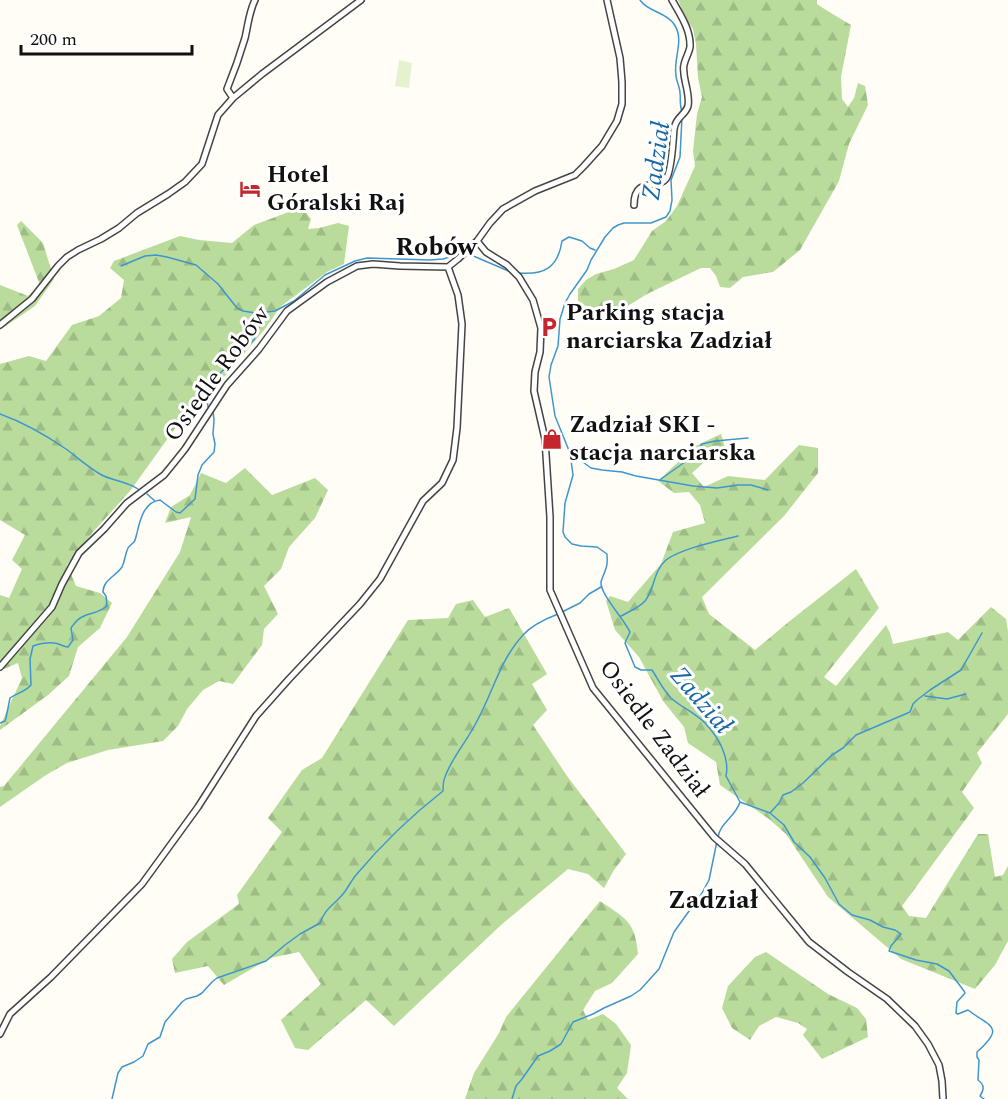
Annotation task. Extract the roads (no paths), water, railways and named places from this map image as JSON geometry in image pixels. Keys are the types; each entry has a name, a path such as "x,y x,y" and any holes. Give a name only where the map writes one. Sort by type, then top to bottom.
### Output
{"street":[{"path":"233,98 227,89 239,58 255,0"},
{"path":"0,325 32,299 67,258 78,250 101,240 185,182 202,164 218,115 233,98 361,0"},
{"path":"0,1034 10,1014 51,977 142,884 198,807 256,716 360,604 380,579 423,501 442,483 453,460 457,428 462,324 458,295 448,267 477,240 503,209 535,191 575,175 602,146 617,121 622,104 622,82 620,58 607,0"},
{"path":"634,205 634,199 641,187 663,182 666,179 674,126 688,107 684,64 690,47 686,26 672,0"},
{"name":"Osiedle Zadział","path":"477,240 491,256 510,267 519,277 533,300 541,328 534,391 544,439 550,516 550,590 593,688 714,837 745,864 808,942 887,999 915,1026 939,1065 943,1099"},
{"name":"Osiedle Robów","path":"0,666 52,607 79,554 128,503 164,475 185,449 226,385 259,349 286,311 327,282 357,266 373,264 448,267"}],"waterway":[{"name":"Zadział","path":"640,0 671,20 677,30 679,43 676,77 682,112"},
{"name":"Zadział","path":"682,117 680,157 671,180 670,211 666,217 651,223 624,223 613,228 570,294 560,319 558,346 549,377 555,416 570,453 573,475 565,503 563,532 572,544 597,547 607,554 602,587 630,632 625,643 635,667 641,670 652,670 671,698 698,717 710,729 725,755 726,776 740,802 770,813 784,825 794,842 810,857 825,878 839,904 852,915 870,920 901,934 889,951 937,964 949,971 965,993 957,1002 956,1013 968,1010 992,1028 991,1037 977,1052 978,1080 983,1088 980,1096 984,1099"},
{"path":"519,273 536,273 548,268 557,258 562,241 569,237 582,241 595,250"},
{"path":"208,407 206,391 211,382 254,340 259,328 259,317 294,301 325,275 367,258 430,260 460,254"},
{"path":"121,266 145,256 156,255 196,265 218,284 237,308 262,314"},
{"path":"471,255 511,272"},
{"path":"0,723 5,721 10,698 31,685 30,659 33,646 56,643 68,647 73,640 71,628 77,620 107,606 104,588 107,581 122,567 128,547 135,541 141,517 146,508 160,500 180,513 195,499 198,475 202,465 214,452 213,412"},
{"path":"0,414 42,434 100,474 138,489"},
{"path":"661,479 692,457 702,444 748,438"},
{"path":"572,454 591,468 693,486 717,488 751,485 768,490"},
{"path":"147,494 155,501"},
{"path":"621,616 645,601 659,569 666,560 691,548 738,536"},
{"path":"562,612 580,603 601,587"},
{"path":"112,1099 118,1073 122,1067 143,1056 148,1044 160,1037 165,1022 182,1002 202,993 217,978 266,961 300,934 320,923 327,910 343,894 376,852 408,820 443,791 448,770 483,710 508,655 530,628 558,614"},
{"path":"770,813 783,795 803,783 856,735 910,712 917,700 961,670 982,633"},
{"path":"925,696 947,699 966,694"},
{"path":"718,837 719,832 740,802"},
{"path":"512,1099 516,1086 538,1056 561,1044 573,1022 631,996 640,990 659,969 674,932 709,880 717,841"}],"place":[{"name":"Hotel Góralski Raj","path":"250,189"},
{"name":"Parking stacja narciarska Zadział","path":"549,327"},
{"name":"Zadział SKI - stacja narciarska","path":"552,439"}],"district":[{"name":"Robów","path":"436,247"},
{"name":"Zadział","path":"713,900"}]}
